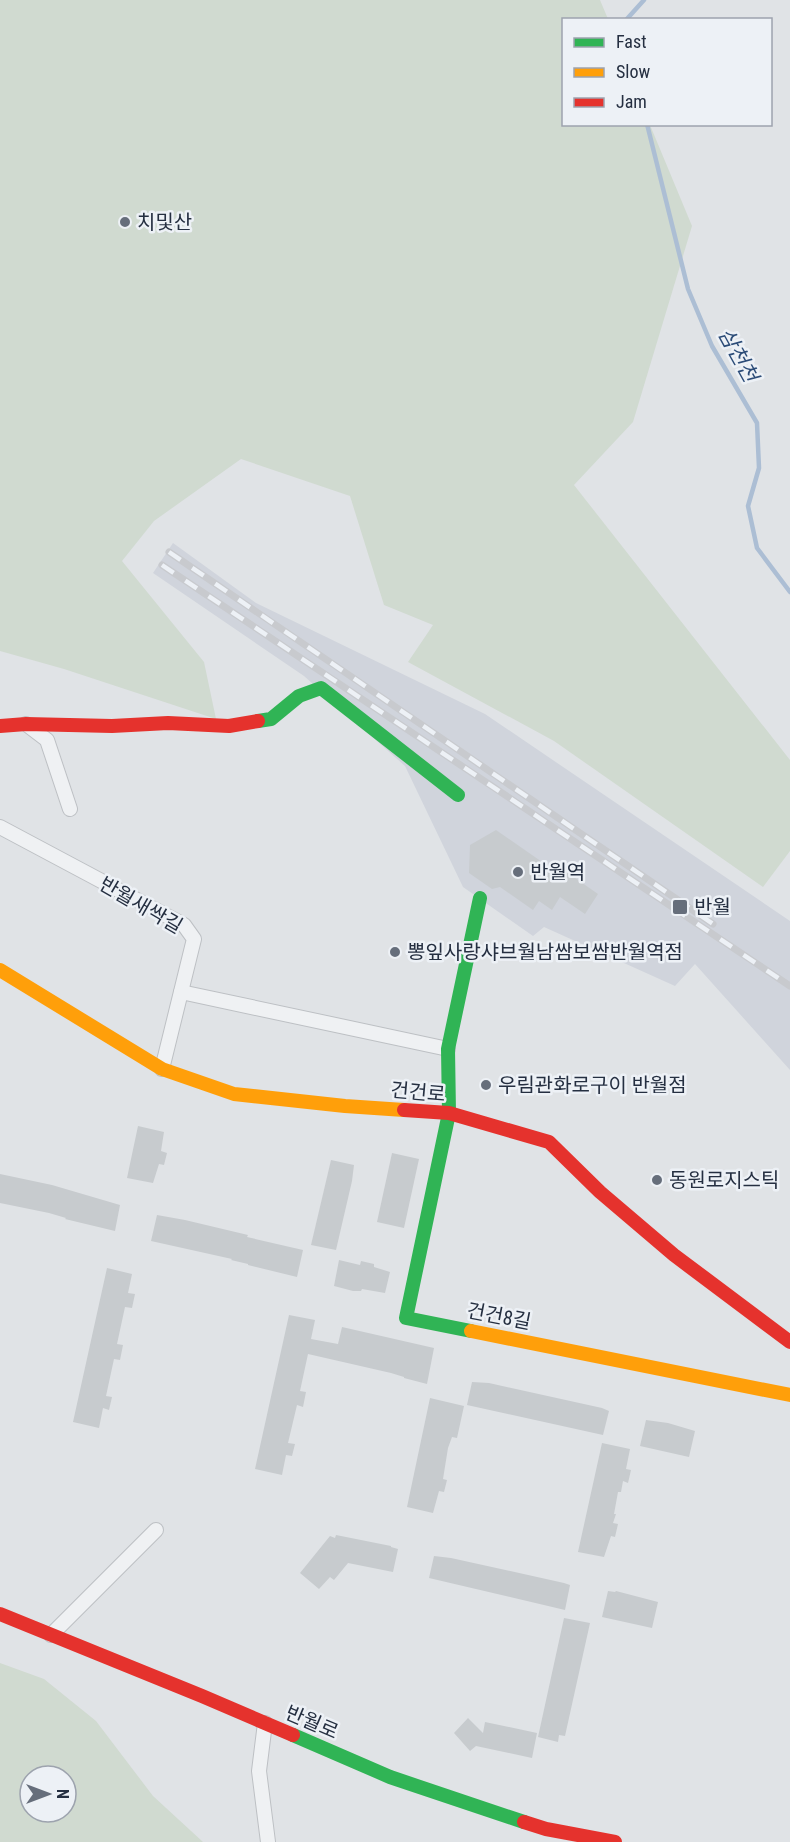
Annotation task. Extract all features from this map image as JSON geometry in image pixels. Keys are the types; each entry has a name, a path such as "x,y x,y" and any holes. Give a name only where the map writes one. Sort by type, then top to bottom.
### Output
{"street":[{"path":"0,726 26,724 112,726 168,723 229,726 271,718 299,696 321,688 458,795"},
{"path":"26,724 47,740 70,809"},
{"name":"반월새싹길","path":"0,827 184,925 194,939 162,1069"},
{"path":"449,1113 448,1049 480,898"},
{"name":"건건로","path":"0,970 162,1069 234,1094 345,1106 449,1113 549,1142 600,1192 674,1255 790,1342"},
{"path":"181,992 448,1049"},
{"name":"건건8길","path":"449,1113 406,1318 790,1395"},
{"path":"51,1635 156,1530"},
{"name":"반월로","path":"0,1614 390,1777 580,1839 615,1842"},
{"path":"265,1723 259,1771 268,1842"}],"shaded area":[{"path":"0,0 600,0 608,18 562,18 562,126 650,126 692,226 633,422 574,485 790,760 790,851 763,887 554,741 408,662 433,625 384,605 350,496 241,459 154,521 122,561 204,662 216,719 64,669 0,651"},
{"path":"173,543 256,603 485,714 790,921 790,1070 695,964 675,986 544,927 533,936 463,887 405,766 304,676 153,573"},
{"path":"0,1663 44,1679 96,1721 153,1796 203,1842 0,1842"}],"building":[{"name":"반월역","path":"496,830 555,871 558,866 598,894 585,914 560,897 552,910 539,901 533,910 500,887 492,889 469,873 470,845"},
{"path":"138,1126 164,1132 161,1151 167,1153 164,1165 159,1164 153,1183 127,1178"},
{"path":"392,1153 419,1159 404,1228 377,1222"},
{"path":"331,1160 354,1165 336,1250 311,1245"},
{"path":"0,1174 52,1185 120,1205 115,1231 49,1213 0,1203"},
{"path":"157,1215 303,1250 297,1277 232,1259 151,1241"},
{"path":"339,1260 360,1265 361,1261 374,1264 374,1267 390,1272 385,1293 362,1289 353,1291 334,1286"},
{"path":"107,1268 132,1274 128,1293 135,1294 132,1308 125,1307 117,1344 123,1345 120,1360 114,1359 106,1396 112,1397 109,1410 103,1408 99,1428 73,1422"},
{"path":"289,1315 315,1320 311,1339 338,1344 342,1327 434,1348 427,1384 391,1373 308,1354 300,1391 306,1392 303,1407 297,1405 288,1443 295,1444 292,1456 286,1455 282,1475 255,1469"},
{"path":"472,1382 489,1383 602,1408 609,1411 603,1435 467,1405"},
{"path":"430,1398 464,1406 457,1438 452,1437 448,1448 443,1479 447,1480 444,1492 439,1491 433,1513 407,1507"},
{"path":"646,1420 668,1423 695,1431 689,1457 640,1446"},
{"path":"602,1443 630,1449 626,1469 631,1470 628,1483 623,1481 621,1492 618,1492 613,1523 618,1524 615,1537 611,1536 604,1557 578,1552"},
{"path":"336,1535 398,1549 393,1572 348,1563 334,1580 330,1577 319,1589 300,1573 330,1536 335,1538"},
{"path":"434,1556 570,1585 565,1610 429,1578"},
{"path":"608,1591 658,1602 652,1628 602,1617"},
{"path":"564,1618 590,1623 565,1736 559,1735 558,1742 538,1737"},
{"path":"468,1718 483,1733 485,1722 537,1733 532,1758 476,1746 470,1751 454,1733"}],"waterway":[{"name":"삼천천","path":"628,18 644,0"},
{"name":"삼천천","path":"647,126 688,289 712,346 757,423 759,468 748,506 757,548 790,592"}],"railway":[{"path":"169,552 713,924"},
{"path":"162,565 790,986"}],"traffic: fast":[{"path":"258,721 271,719 299,696 321,688 458,795"},
{"path":"471,1331 406,1318 449,1113 448,1049 480,898"},
{"path":"293,1735 390,1777 524,1822"}],"traffic: slow":[{"path":"0,970 162,1069 234,1094 404,1110"},
{"path":"471,1331 790,1395"}],"traffic: jam":[{"path":"0,726 26,724 112,726 168,723 229,726 258,721"},
{"path":"404,1110 449,1113 549,1142 600,1192 674,1255 790,1342"},
{"path":"0,1614 293,1735"},
{"path":"524,1822 546,1829 615,1842"}],"place":[{"name":"치및산","path":"125,222"},
{"name":"반월역","path":"518,872"},
{"name":"반월","path":"680,907"},
{"name":"뽕잎사랑샤브월남쌈보쌈반월역점","path":"395,952"},
{"name":"우림관화로구이 반월점","path":"486,1085"},
{"name":"동원로지스틱","path":"657,1180"}]}
